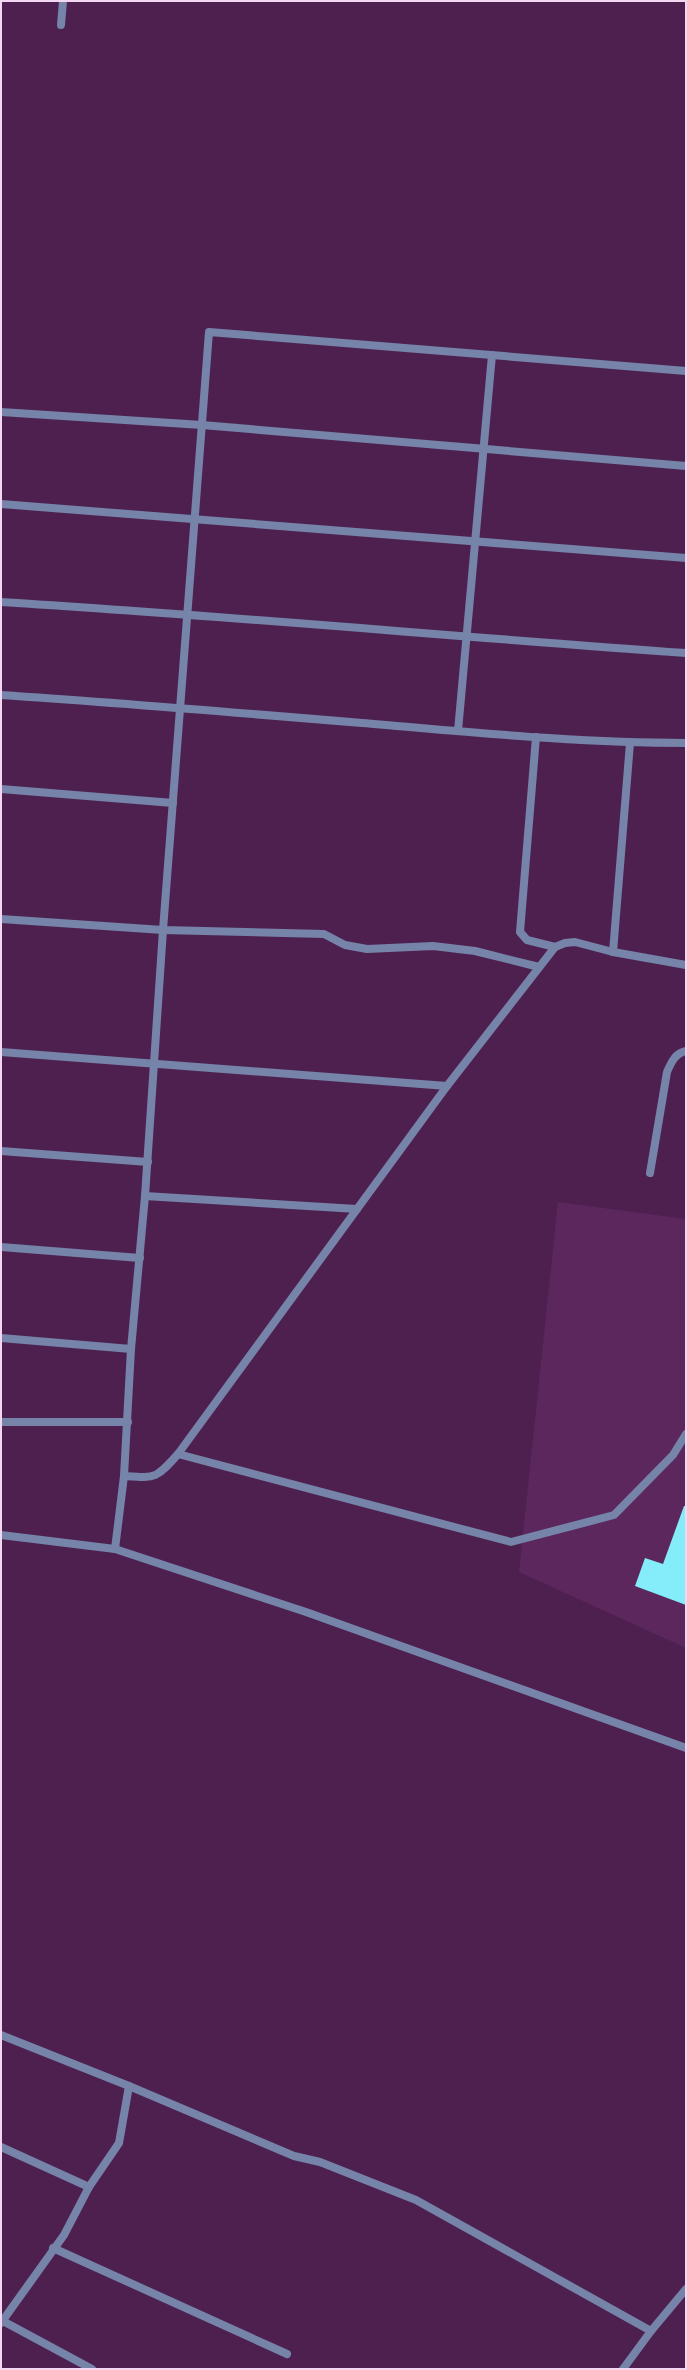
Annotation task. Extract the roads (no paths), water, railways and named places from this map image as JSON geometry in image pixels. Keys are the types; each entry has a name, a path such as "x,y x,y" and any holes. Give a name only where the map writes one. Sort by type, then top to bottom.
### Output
{"street":[{"path":"61,25 63,1"},
{"path":"115,1549 124,1476 131,1349 148,1162 163,930 195,520 207,338 209,332 214,331 492,356 686,371"},
{"path":"458,731 492,356"},
{"path":"1,412 202,425 686,466"},
{"path":"1,504 686,558"},
{"path":"1,602 188,613 467,638 686,654"},
{"path":"1,695 536,737 630,743 686,743"},
{"path":"536,737 520,932 527,940 555,947"},
{"path":"612,952 630,743"},
{"path":"1,789 173,803"},
{"path":"1,919 163,930 324,934 345,945 367,949 433,946 475,951 539,967"},
{"path":"124,1476 150,1477 160,1474 178,1454 447,1086 555,947 565,942 575,942 612,952 686,965"},
{"path":"650,1173 667,1072 671,1061 681,1052 686,1051"},
{"path":"1,1052 155,1065 447,1086"},
{"path":"1,1151 148,1162"},
{"path":"145,1196 357,1209"},
{"path":"1,1247 140,1258"},
{"path":"1,1338 131,1349"},
{"path":"1,1422 128,1422"},
{"path":"178,1454 511,1542 614,1515 674,1455 686,1434"},
{"path":"1,1535 115,1549 306,1612 686,1748"},
{"path":"1,2035 129,2086 294,2156 320,2162 416,2200 651,2331"},
{"path":"92,2369 2,2322 53,2248 64,2235 89,2188 119,2143 129,2086"},
{"path":"1,2147 89,2188"},
{"path":"53,2248 287,2354"},
{"path":"623,2369 651,2331 686,2289"}]}
